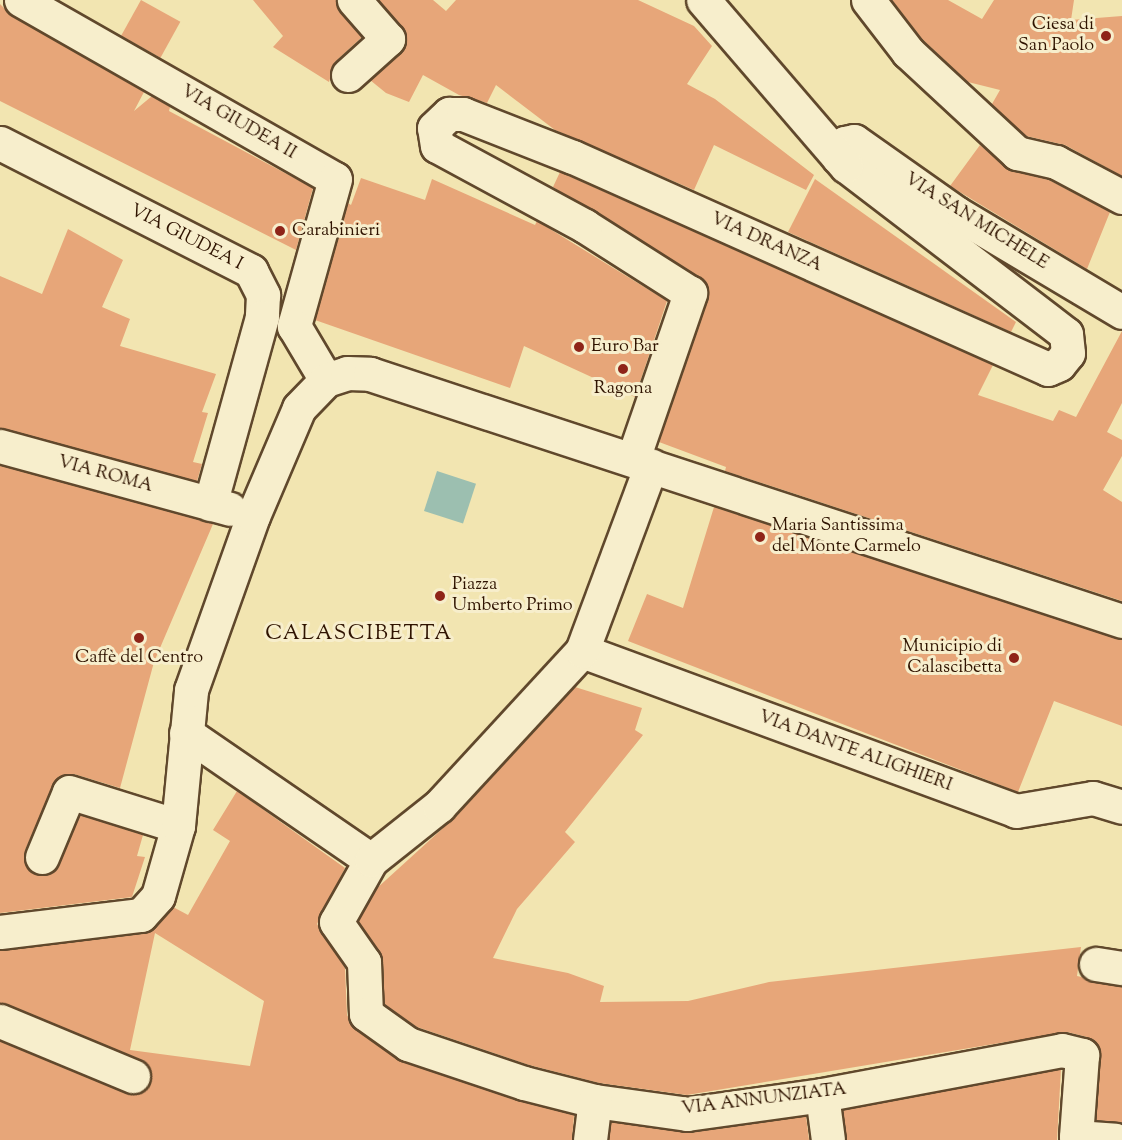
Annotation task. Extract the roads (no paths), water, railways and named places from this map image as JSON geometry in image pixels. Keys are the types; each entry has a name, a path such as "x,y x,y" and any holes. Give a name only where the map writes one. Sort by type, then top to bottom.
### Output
{"street":[{"name":"VIA GIUDEA II","path":"21,0 335,178 294,326 326,381"},
{"path":"348,75 388,39 354,0"},
{"name":"VIA DRANZA","path":"642,462 690,293 585,226 437,146 433,135 440,119 463,114 573,157 1048,369 1059,364 1068,353 1066,334 838,157 703,0"},
{"path":"868,0 908,52 1017,153 1056,162 1122,197"},
{"name":"VIA SAN MICHELE","path":"838,157 845,143 854,141 956,213 1122,312"},
{"name":"VIA GIUDEA I","path":"0,143 251,271 263,295 262,317 210,504"},
{"path":"0,932 141,915 158,896 178,826 191,690 253,516 299,408 326,381 347,373 370,374 1122,621"},
{"name":"VIA ROMA","path":"0,447 253,516"},
{"path":"186,733 367,867 439,806 541,694 587,653 642,462"},
{"name":"VIA DANTE ALIGHIERI","path":"587,653 1016,811 1093,798 1122,807"},
{"path":"42,857 69,792 178,826"},
{"name":"VIA ANNUNZIATA","path":"367,867 336,922 364,962 366,1014 408,1044 524,1083 595,1101 687,1113 822,1095 1062,1050 1082,1055 1076,1137 1115,1140"},
{"path":"0,1021 133,1076"},
{"path":"822,1095 828,1140"},
{"path":"590,1140 595,1101"}],"place":[{"name":"Ciesa di San Paolo","path":"1106,36"},
{"name":"Carabinieri","path":"280,231"},
{"name":"Euro Bar","path":"579,347"},
{"name":"Ragona","path":"623,369"},
{"name":"Maria Santissima del Monte Carmelo","path":"760,537"},
{"name":"Piazza Umberto Primo","path":"440,596"},
{"name":"Caffè del Centro","path":"139,638"},
{"name":"Municipio di Calascibetta","path":"1014,658"}],"district":[{"name":"CALASCIBETTA","path":"359,634"}]}
